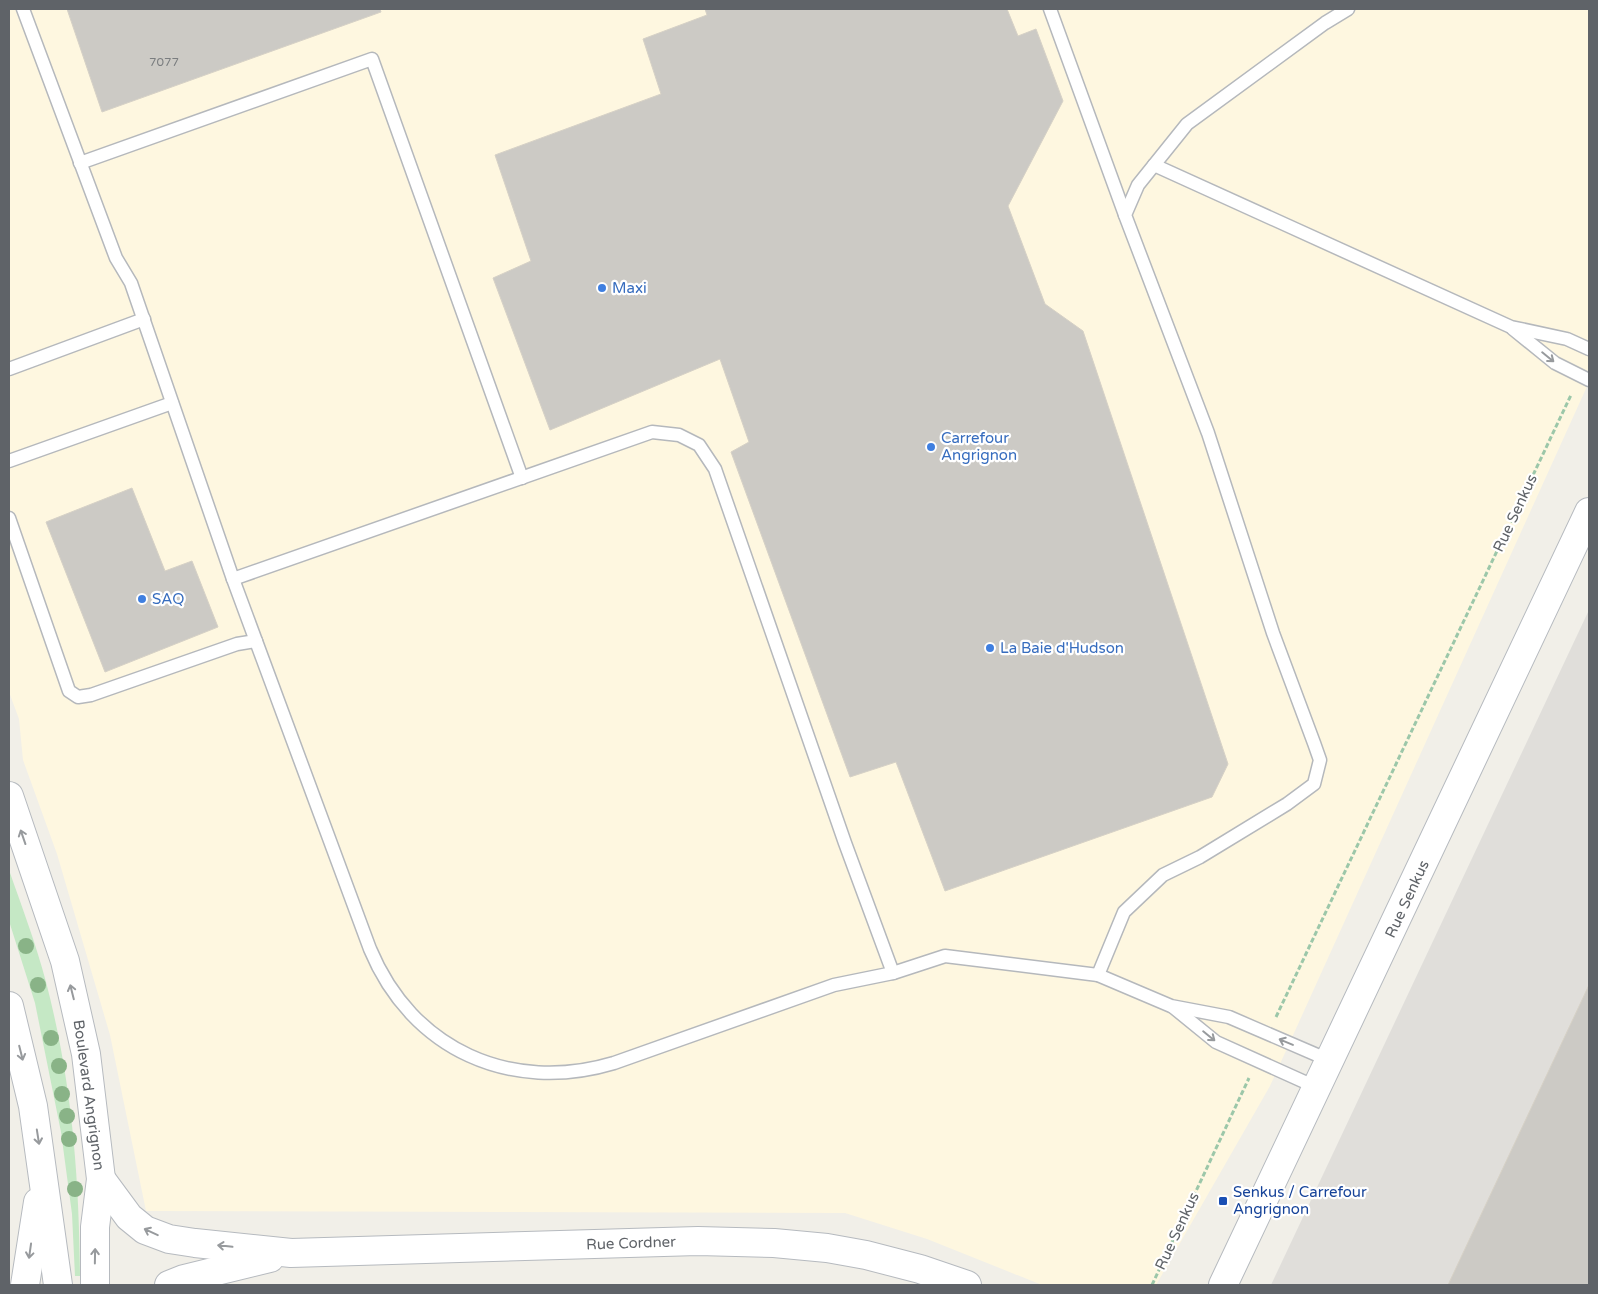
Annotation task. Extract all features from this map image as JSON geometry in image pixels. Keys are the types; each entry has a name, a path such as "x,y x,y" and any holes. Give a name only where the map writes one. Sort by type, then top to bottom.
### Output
{"street":[{"name":"Rue Senkus","path":"1223,1285 1331,1061 1589,512"},
{"name":"Boulevard Angrignon","path":"9,796 52,920 71,986 86,1054 101,1179 95,1227 95,1285"},
{"path":"9,1006 33,1106 58,1285"},
{"path":"25,1285 43,1168"},
{"path":"101,1179 128,1217 153,1234 186,1242 291,1253"},
{"name":"Rue Cordner","path":"291,1253 698,1241 752,1242 805,1245 852,1252 920,1269 967,1285"},
{"path":"169,1285 184,1279 291,1253"}],"lane":[{"path":"23,9 116,258 131,283 232,579 377,965 396,996 418,1022 461,1052 494,1066 528,1073 581,1072 624,1060 834,985 893,972 945,956 1098,975 1171,1006 1229,1017 1331,1061"},
{"path":"1050,9 1125,215 1208,433 1273,634 1320,760 1314,784 1287,804 1200,857 1163,875 1124,912 1098,975"},
{"path":"1125,215 1138,185 1187,124 1348,9"},
{"path":"80,163 372,59 522,478"},
{"path":"1154,165 1511,327 1567,339 1589,349"},
{"path":"9,369 144,319"},
{"path":"1511,327 1555,363 1589,380"},
{"path":"9,461 172,403"},
{"path":"232,579 652,432 679,435 699,445 715,469 845,843 893,972"},
{"path":"9,518 69,691 78,696 91,695 237,644 256,641"},
{"path":"1171,1006 1216,1042 1318,1088"}],"path":[{"name":"Rue Senkus","path":"1275,1020 1575,387"},
{"name":"Rue Senkus","path":"1152,1285 1254,1069"}],"shaded area":[{"name":"Carrefour Angrignon","path":"9,9 1589,9 1589,382 1270,1086 1156,1285 1042,1285 927,1239 845,1213 146,1211 110,1035 57,854 23,760 19,719 9,692"},
{"path":"1589,610 1589,1285 1271,1285"}],"green space":[{"path":"9,870 42,968 62,1056 76,1165 80,1276 75,1276 72,1214 61,1132 35,1003 9,921"}],"building":[{"path":"67,9 380,9 381,12 102,112"},
{"name":"Carrefour Angrignon","path":"705,9 1007,9 1018,36 1036,29 1063,101 1008,206 1045,304 1083,331 1228,764 1212,797 945,891 896,762 850,777 731,452 749,442 720,359 550,430 493,278 531,261 495,155 661,94 643,39 707,15"},
{"name":"SAQ","path":"132,488 165,571 192,561 218,627 105,672 46,522"},
{"path":"1589,985 1589,1285 1448,1285"}],"place":[{"name":"Maxi","path":"602,288"},
{"name":"Carrefour Angrignon","path":"931,447"},
{"name":"SAQ","path":"142,599"},
{"name":"La Baie d'Hudson","path":"990,648"},
{"name":"Senkus / Carrefour Angrignon","path":"1223,1201"}]}
